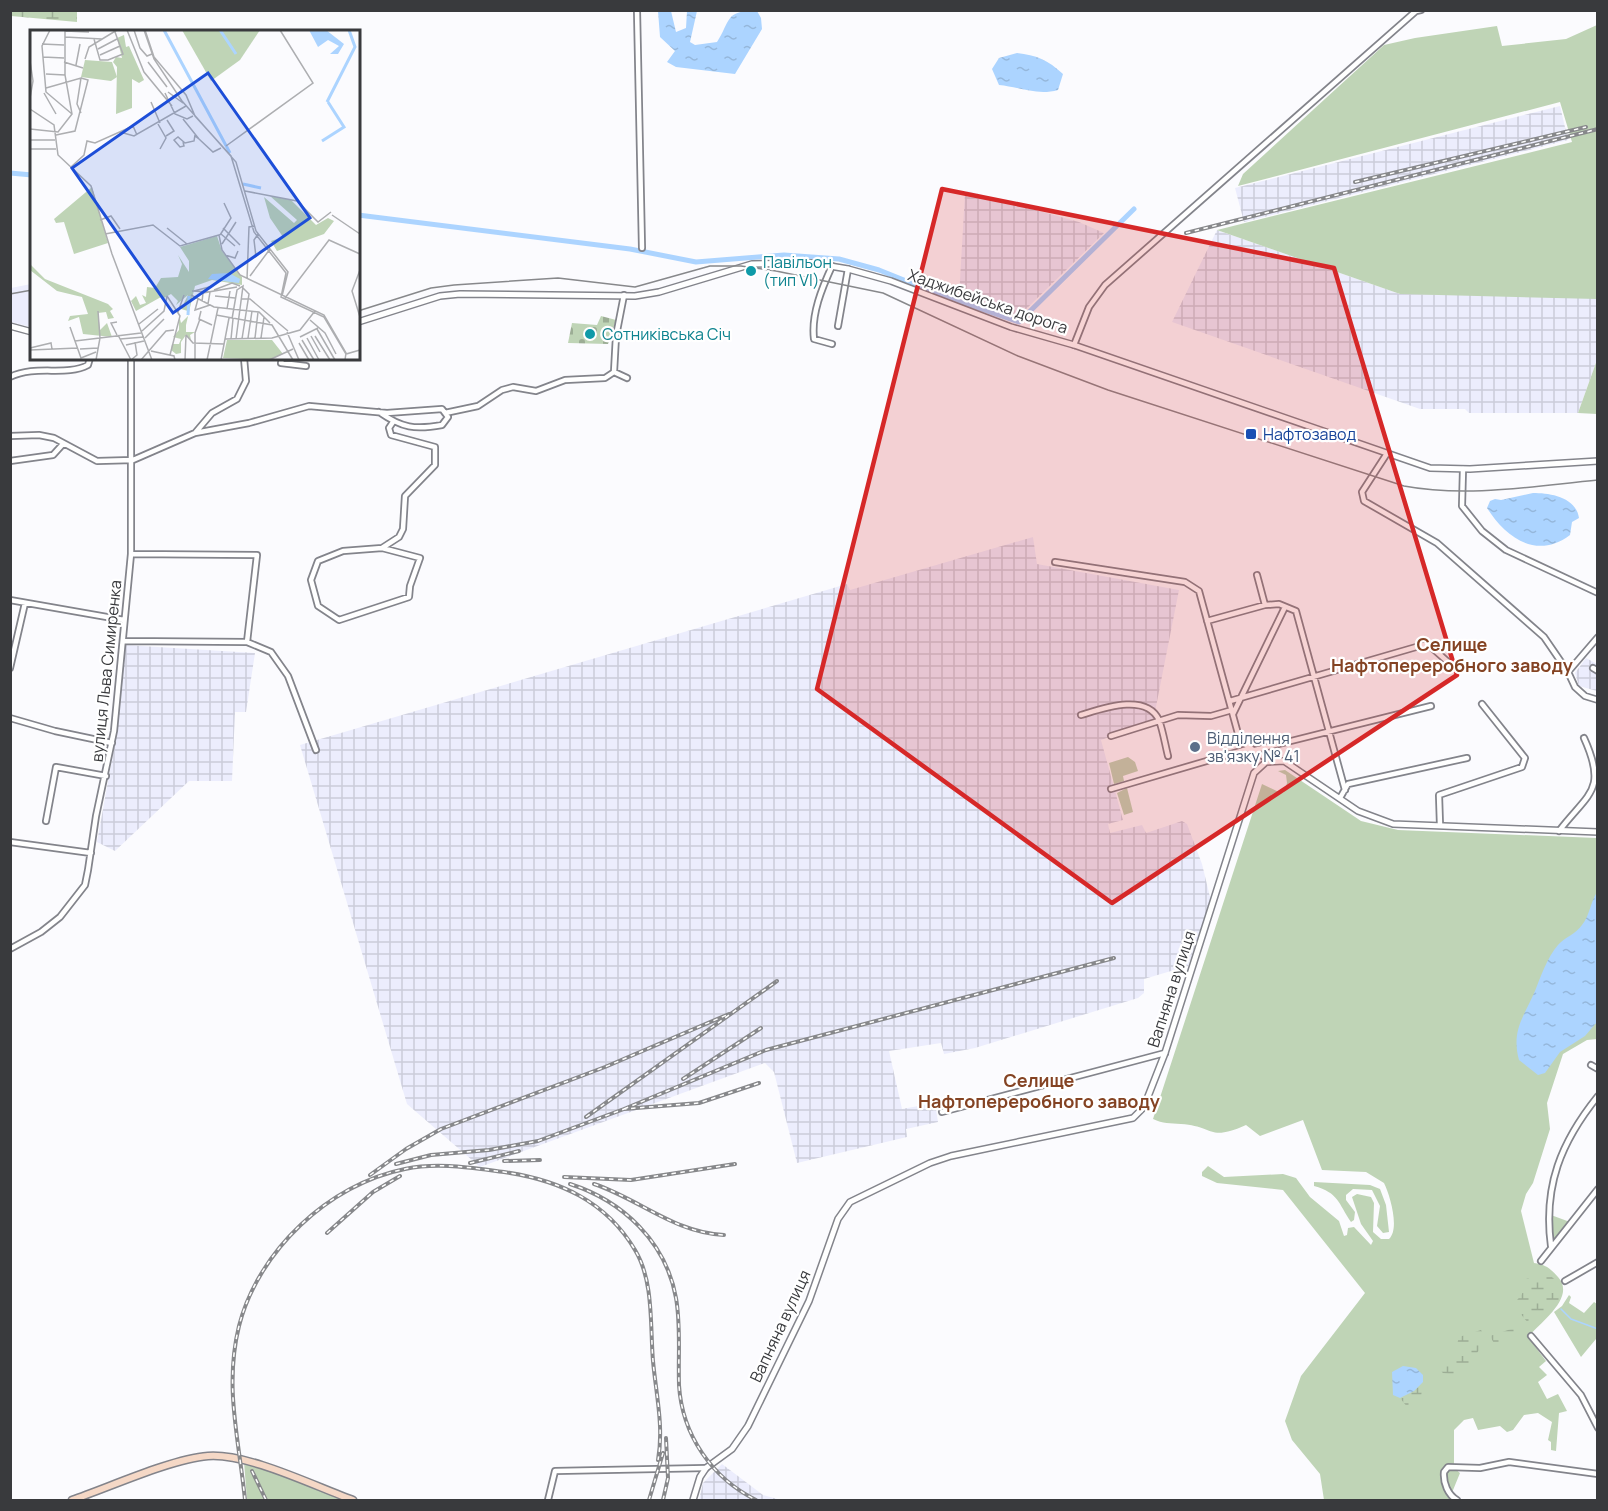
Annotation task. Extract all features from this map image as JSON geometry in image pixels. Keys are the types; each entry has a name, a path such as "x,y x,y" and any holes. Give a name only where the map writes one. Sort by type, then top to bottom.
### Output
{"main road":[{"path":"72,1500 175,1464 210,1456 241,1459 353,1500"}],"street":[{"path":"637,10 642,248"},
{"path":"1074,345 1085,313 1105,285 1416,11 1421,10"},
{"name":"Хаджибейська дорога","path":"360,320 440,296 460,294 624,296 658,292 752,264 812,263 848,269 891,281 1011,327 1074,345 1386,455 1430,468 1463,469 1598,461"},
{"path":"832,266 822,289 813,330 814,339 832,344"},
{"path":"838,326 848,269"},
{"path":"614,372 616,336 624,296"},
{"path":"10,326 30,331"},
{"path":"10,376 38,369 78,370 88,365 89,360"},
{"name":"вулиця Льва Симиренка","path":"10,949 41,932 72,903 85,885 112,742 131,554 133,460 131,360"},
{"path":"195,433 212,413 237,399 246,381 244,360"},
{"path":"282,360 281,363 306,366"},
{"path":"614,372 627,378"},
{"path":"445,413 478,406 502,390 513,387 537,391 565,381 605,378 614,372"},
{"path":"10,436 39,435 97,460 133,460 195,433 249,423 309,406 379,412 442,409 448,417 442,425 423,428 397,425 379,412"},
{"path":"382,548 420,558 410,586 409,597 339,620 318,606 311,580 318,561 343,551 382,548 399,537 403,529 405,496 435,465 435,447 391,435 389,428 393,422"},
{"path":"10,461 52,455 63,444"},
{"path":"1386,455 1362,492 1364,501 1437,543 1544,637 1568,672 1575,687 1585,696 1598,700"},
{"path":"1463,469 1462,506 1482,531 1506,550 1598,593"},
{"path":"131,554 257,555 247,642"},
{"path":"1055,562 1185,582 1199,591 1240,741 1270,760 1294,766 1358,811 1393,824 1598,832"},
{"path":"1257,575 1265,605"},
{"path":"10,600 124,620"},
{"path":"10,668 25,603"},
{"path":"1207,621 1265,605 1279,604 1296,611 1345,790"},
{"path":"1111,736 1178,715 1211,716 1233,712 1244,695 1285,607"},
{"path":"1568,672 1598,638"},
{"path":"123,641 247,642 271,652 288,676 316,750"},
{"path":"1230,701 1244,695 1423,645 1429,645 1448,662"},
{"path":"1081,715 1124,704 1134,704 1155,714 1159,720 1168,756"},
{"path":"1440,825 1439,795 1522,767 1525,758 1482,704"},
{"path":"1112,789 1253,749 1431,706"},
{"path":"10,718 55,731 112,742"},
{"path":"1559,831 1592,795 1596,777 1592,754 1584,738"},
{"path":"1340,798 1348,784 1467,758"},
{"name":"Вапняна вулиця","path":"706,1468 732,1449 748,1426 809,1301 838,1219 850,1202 910,1172 951,1156 1133,1118 1142,1109 1165,1053 1254,773 1270,760"},
{"path":"46,821 56,767 105,776"},
{"path":"10,842 91,853"},
{"path":"942,1112 1165,1053"},
{"path":"1591,1065 1598,1069"},
{"path":"1551,1246 1548,1221 1553,1184 1563,1149 1574,1126 1598,1096"},
{"path":"1541,1261 1598,1189"},
{"path":"1565,1281 1598,1262"},
{"path":"1531,1336 1581,1395 1598,1428"},
{"path":"1457,1500 1447,1490 1443,1476 1446,1468 1480,1468 1509,1462 1598,1474"},
{"path":"548,1500 555,1471 706,1468"},
{"path":"693,1500 700,1477 706,1468"}],"highlighted area":[{"path":"942,189 1334,268 1457,675 1112,903 817,689"}],"shaded area":[{"path":"1560,106 1568,140 1244,222 1235,188"},
{"path":"968,191 1079,222 1104,233 1019,316 959,297 965,193"},
{"path":"1217,230 1400,294 1597,296 1597,360 1578,413 1469,413 1465,409 1420,409 1172,322"},
{"path":"30,284 30,327 11,322 11,288"},
{"path":"1033,537 1037,564 1179,590 1153,722 1101,740 1123,820 1108,824 1110,833 1142,825 1146,833 1182,821 1187,824 1202,864 1211,901 1188,966 1144,979 1144,993 1138,998 975,1048 944,1054 941,1043 889,1051 902,1109 935,1103 938,1122 906,1129 907,1137 797,1163 774,1072 765,1063 480,1167 407,1104 300,745 847,584 850,590"},
{"path":"125,645 255,653 246,712 235,712 232,781 189,781 115,851 97,842 115,743"},
{"path":"1586,658 1597,664 1597,691 1579,686 1575,673"},
{"path":"722,1464 763,1495 781,1500 699,1500 703,1483"}],"green space":[{"path":"10,11 77,11 77,22 11,16"},
{"path":"1597,25 1597,299 1400,294 1217,230 1572,142 1560,102 1238,186 1243,174 1384,45 1497,26 1502,46 1566,39"},
{"name":"Сотниківська Січ","path":"601,316 616,320 608,344 568,343 572,323 597,325"},
{"path":"1597,360 1597,414 1578,413"},
{"path":"1128,757 1135,762 1138,771 1123,776 1124,781 1114,784 1109,763"},
{"path":"1285,770 1361,821 1398,830 1597,838 1597,1039 1587,1040 1563,1054 1547,1103 1550,1129 1533,1183 1526,1194 1521,1211 1534,1263 1550,1269 1562,1285 1563,1293 1560,1301 1528,1337 1546,1361 1539,1367 1547,1375 1538,1382 1547,1399 1558,1394 1567,1411 1559,1413 1556,1451 1551,1450 1551,1442 1548,1440 1552,1422 1538,1413 1524,1415 1513,1430 1507,1432 1500,1426 1478,1430 1473,1418 1464,1420 1454,1430 1454,1468 1460,1473 1449,1500 1324,1500 1320,1474 1292,1440 1285,1421 1301,1376 1365,1293 1283,1190 1217,1183 1202,1176 1202,1172 1208,1166 1224,1177 1283,1174 1296,1178 1310,1197 1339,1221 1344,1236 1347,1235 1348,1228 1354,1227 1371,1245 1373,1241 1361,1224 1352,1197 1357,1194 1371,1197 1374,1203 1373,1232 1381,1239 1389,1239 1394,1228 1394,1220 1384,1183 1366,1172 1322,1170 1303,1120 1260,1136 1246,1125 1217,1133 1192,1125 1163,1123 1153,1119 1262,784 1281,793 1284,792 1287,783 1286,775 1278,771"},
{"path":"1127,788 1133,812 1124,815 1117,793"},
{"path":"1314,1182 1370,1185 1380,1189 1386,1205 1389,1232 1383,1233 1377,1226 1380,1206 1372,1190 1353,1189 1346,1195 1346,1200 1355,1212 1354,1220 1351,1222 1333,1195 1314,1186"},
{"path":"1551,1215 1570,1222 1552,1243"},
{"path":"1546,1274 1558,1284 1560,1299 1546,1314 1533,1322 1528,1323 1520,1313 1518,1318 1514,1318 1512,1315 1517,1310 1513,1305 1522,1294 1526,1279"},
{"path":"1569,1295 1571,1297 1569,1303 1584,1313 1594,1302 1597,1304 1597,1342 1596,1339 1581,1357 1554,1312 1562,1306"},
{"path":"1518,1321 1523,1321 1526,1330 1496,1347 1490,1336 1511,1329"},
{"path":"1481,1330 1485,1337 1465,1377 1443,1373 1440,1370 1452,1360 1459,1337"},
{"path":"1423,1382 1420,1404 1408,1408 1400,1398 1414,1391"},
{"path":"244,1462 349,1500 247,1500"}],"water":[{"path":"658,11 671,11 676,32 686,28 687,11 697,11 690,42 695,45 717,42 730,18 739,12 757,11 761,18 762,29 735,74 676,67 667,62 675,51 660,37"},
{"path":"1017,53 1042,59 1063,74 1058,90 1036,92 999,85 992,69 999,58"},
{"path":"1533,493 1554,495 1573,505 1579,518 1572,522 1570,535 1546,546 1523,542 1503,528 1487,508 1490,501 1495,499 1501,500"},
{"path":"1597,892 1597,1022 1585,1036 1560,1052 1545,1073 1538,1075 1519,1060 1517,1040 1520,1024 1554,950 1582,925"},
{"path":"1403,1366 1416,1368 1423,1375 1423,1382 1414,1391 1400,1398 1393,1395 1392,1372"}],"waterway":[{"path":"10,173 30,175"},
{"path":"360,215 630,249 696,262 784,255 839,259 879,270 941,295 1019,322 1134,209"},
{"path":"1561,1309 1571,1319 1598,1329"}],"tram line":[{"path":"360,310 431,288 454,285 558,278 635,287 710,266 741,266 883,293 1018,356 1108,390 1404,486 1477,491 1598,480"},
{"path":"10,294 30,290"}],"railway":[{"path":"1355,182 1586,127"},
{"path":"1186,233 1598,129"},
{"path":"624,1109 766,1050 1114,958"},
{"path":"586,1117 777,981"},
{"path":"370,1175 406,1149 441,1129 605,1067 729,1014"},
{"path":"683,1079 761,1028"},
{"path":"396,1164 431,1155 489,1150 538,1141 624,1109 699,1103 759,1083"},
{"path":"470,1163 519,1151"},
{"path":"504,1161 540,1160"},
{"path":"564,1177 631,1180 735,1164"},
{"path":"245,1500 234,1413 233,1370 239,1326 248,1298 262,1272 280,1247 324,1205 350,1189 377,1177 417,1167 467,1167 544,1181 562,1187 595,1206 623,1233 641,1262 648,1290 660,1423 658,1460"},
{"path":"327,1233 373,1192 400,1176"},
{"path":"570,1184 608,1201 624,1213 639,1226 663,1259 671,1278 678,1309 679,1385 686,1421 693,1438 713,1467 740,1491 756,1500"},
{"path":"594,1184 673,1222 706,1233 724,1235"},
{"path":"663,1500 668,1478 666,1438"},
{"path":"649,1500 663,1453"},
{"path":"252,1471 266,1500"}],"place":[{"name":"Павільон (тип VI)","path":"751,271"},
{"name":"Сотниківська Січ","path":"590,334"},
{"name":"Нафтозавод","path":"1251,434"},
{"name":"Відділення зв'язку № 41","path":"1195,747"}],"district":[{"name":"Селище Нафтопереробного заводу","path":"1452,654"},
{"name":"Селище Нафтопереробного заводу","path":"1039,1090"}]}
